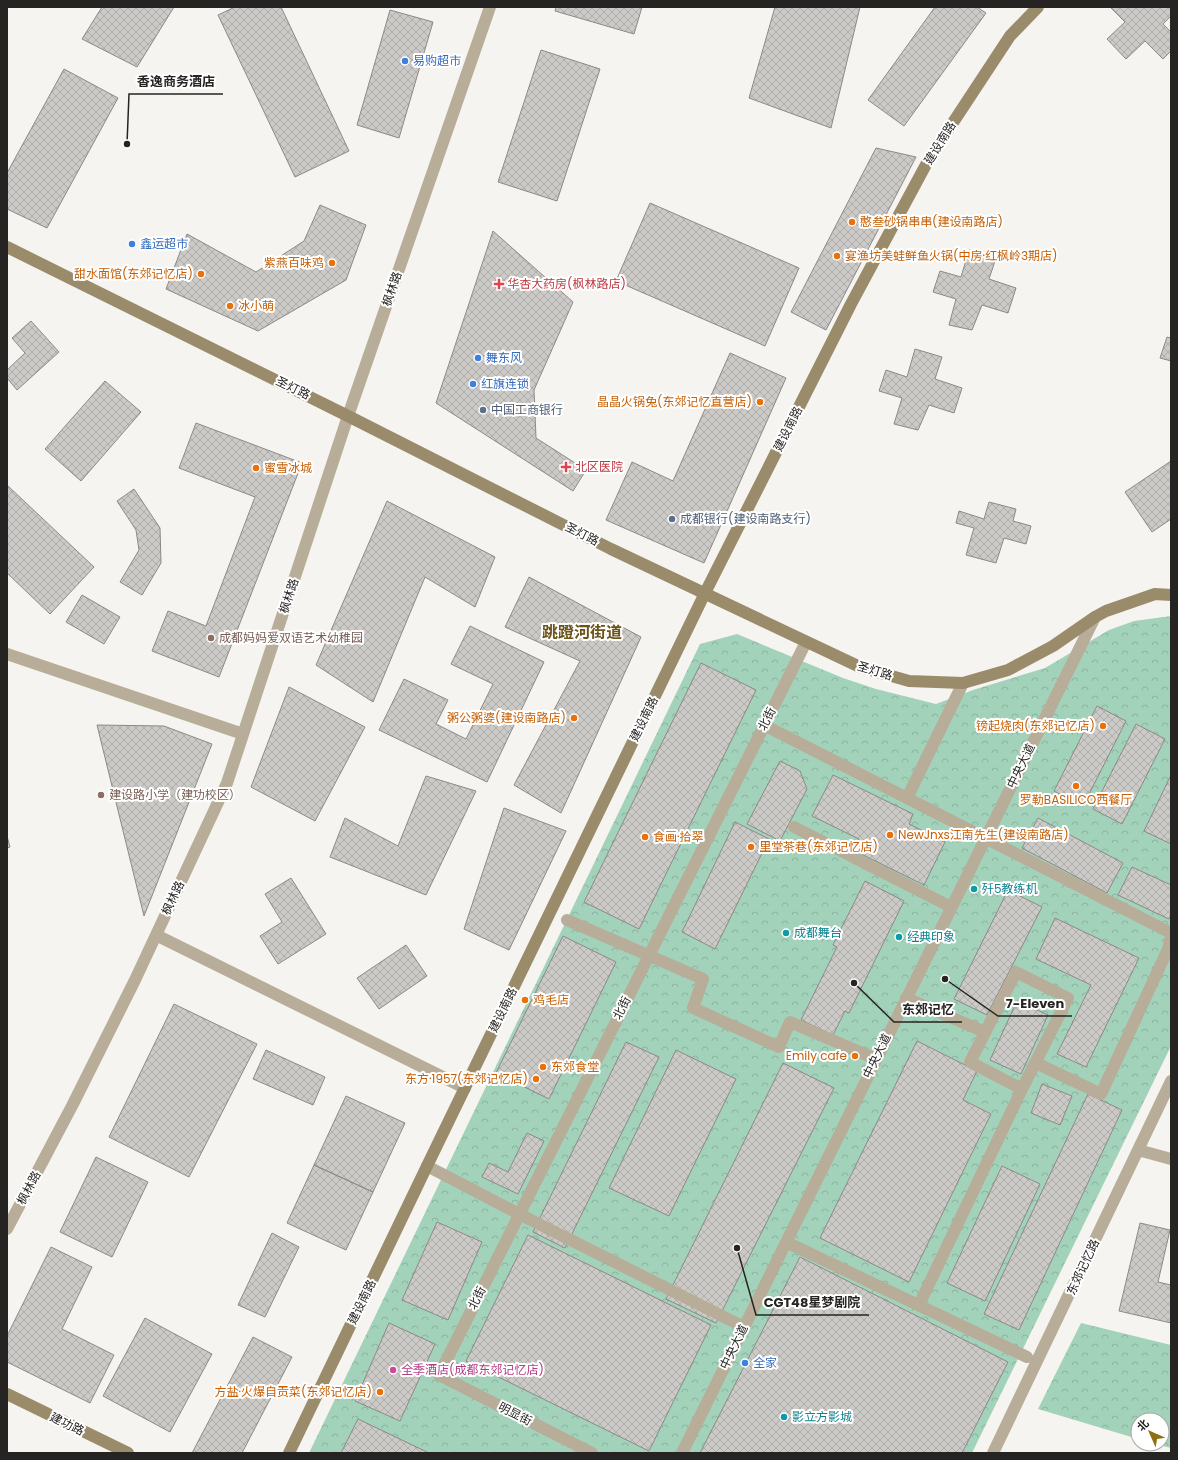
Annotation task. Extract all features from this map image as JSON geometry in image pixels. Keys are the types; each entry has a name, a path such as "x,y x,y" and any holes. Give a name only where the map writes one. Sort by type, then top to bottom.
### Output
{"street":[{"name":"枫林路","path":"7,1229 76,1097 156,935 227,783 348,416 490,7"},
{"name":"建设南路","path":"289,1453 705,593 852,304 929,159 1010,36 1038,7"},
{"name":"圣灯路","path":"7,247 348,416 611,549 860,667 909,681 963,683 1008,670 1053,646 1106,610 1155,594 1171,595"},
{"name":"中央大道","path":"682,1453 1095,617"},
{"name":"北街","path":"439,1374 806,642"},
{"path":"7,654 244,734"},
{"path":"907,798 963,683"},
{"path":"764,725 1171,933"},
{"path":"794,826 951,907"},
{"path":"567,920 648,957 703,979 693,1008 757,1038 778,1047 790,1022 876,1059"},
{"path":"156,935 465,1088"},
{"path":"1036,1063 1102,1094 1168,949 1171,937"},
{"path":"919,1305 1022,1089 1068,998 1016,972 970,1062 1022,1089"},
{"path":"906,998 985,1032"},
{"name":"东郊记忆路","path":"993,1453 1171,1081"},
{"path":"1138,1150 1171,1159"},
{"path":"427,1166 744,1327"},
{"path":"786,1242 1027,1357"},
{"name":"明显街","path":"439,1374 592,1453"},
{"name":"建功路","path":"7,1394 128,1453"}],"green space":[{"path":"1171,616 1171,1046 972,1453 309,1453 700,644 737,634 843,678 876,689 936,704 973,690 1045,668 1109,630 1134,621"},
{"path":"1081,1323 1171,1345 1171,1448 1170,1412 1130,1412 1130,1437 1038,1409"}],"building":[{"path":"102,7 174,7 137,67 82,39"},
{"path":"235,7 281,7 349,151 295,177 218,15"},
{"path":"556,7 642,7 634,34 555,11"},
{"path":"775,7 860,7 831,128 749,98"},
{"path":"935,7 977,7 986,13 904,126 868,100"},
{"path":"1110,7 1171,7 1171,16 1163,24 1171,32 1171,51 1163,59 1145,41 1126,59 1107,39 1125,22"},
{"path":"390,10 433,22 399,138 357,125"},
{"path":"541,50 600,69 557,201 498,182"},
{"path":"64,69 118,98 47,228 7,209 7,173"},
{"path":"876,148 916,157 826,330 791,312"},
{"path":"650,203 799,268 765,346 616,281"},
{"path":"320,205 366,225 346,280 258,331 166,289 187,234 256,272 304,241"},
{"path":"493,231 573,302 534,390 536,438 586,470 573,491 436,403"},
{"path":"969,250 996,258 989,279 1016,288 1008,313 982,305 972,330 949,325 956,299 933,292 940,271 961,277"},
{"path":"31,321 59,352 17,390 7,378 7,370 25,353 12,338"},
{"path":"1167,337 1171,338 1171,361 1160,358"},
{"path":"915,349 942,357 935,379 962,388 954,413 929,405 918,430 894,424 902,398 879,391 886,370 907,377"},
{"path":"730,353 786,378 704,563 606,520 632,462 673,481"},
{"path":"105,381 141,412 81,481 45,449"},
{"path":"196,423 302,463 219,677 152,651 168,611 206,626 255,497 179,468"},
{"path":"1171,461 1171,519 1152,532 1125,492"},
{"path":"7,485 94,567 50,614 7,573"},
{"path":"134,489 160,528 161,563 142,595 120,582 139,550 136,530 117,501"},
{"path":"387,501 495,557 475,607 425,577 373,702 316,665"},
{"path":"989,502 1016,509 1013,521 1031,526 1026,544 1004,538 996,563 966,555 974,528 956,523 959,511 984,519"},
{"path":"529,577 641,637 561,813 514,785 580,661 505,627"},
{"path":"82,595 120,617 104,644 66,622"},
{"path":"470,626 544,662 487,782 379,730 404,679 448,700 436,724 466,739 493,684 451,664"},
{"path":"701,663 756,690 639,929 584,902"},
{"path":"289,687 365,727 315,821 251,787"},
{"path":"1097,706 1126,721 1083,806 1054,791"},
{"path":"1136,724 1165,739 1122,824 1093,809"},
{"name":"建设路小学（建功校区）","path":"97,725 164,726 212,744 144,916"},
{"path":"780,761 800,771 807,789 780,841 747,824"},
{"path":"833,775 913,814 909,824 945,842 924,885 853,850 859,839 812,816"},
{"path":"1171,775 1171,844 1144,831"},
{"path":"426,776 476,791 426,895 330,857 345,818 398,846"},
{"path":"504,808 566,831 509,950 464,929"},
{"path":"1038,818 1123,863 1107,893 1022,848"},
{"path":"735,822 769,839 715,949 682,932"},
{"path":"7,836 10,847 7,848"},
{"path":"1132,867 1171,885 1171,914 1169,919 1118,895"},
{"path":"291,878 326,934 278,964 260,936 282,922 265,894"},
{"path":"865,881 904,901 849,1013 845,1011 833,1035 801,1020 837,947 833,945"},
{"path":"1008,890 1042,907 987,1015 954,999"},
{"path":"1055,918 1139,958 1086,1067 1057,1054 1091,985 1036,959"},
{"path":"563,936 616,962 549,1099 496,1073"},
{"path":"406,945 427,976 379,1009 357,978"},
{"path":"1017,1001 1048,1015 1021,1074 990,1060"},
{"path":"174,1004 257,1044 189,1177 109,1137"},
{"path":"917,1041 977,1071 963,1100 991,1114 909,1282 820,1238"},
{"path":"626,1042 659,1057 565,1248 533,1232"},
{"path":"266,1050 325,1077 313,1105 253,1079"},
{"path":"676,1050 736,1079 669,1216 609,1188"},
{"path":"783,1063 834,1088 716,1323 666,1299"},
{"path":"1042,1084 1072,1096 1060,1125 1031,1113"},
{"path":"1088,1094 1122,1110 1019,1330 984,1314"},
{"path":"346,1096 405,1123 373,1192 314,1165"},
{"path":"527,1133 544,1141 518,1194 482,1177 489,1163 508,1172"},
{"path":"96,1157 148,1182 112,1257 60,1232"},
{"path":"314,1165 373,1192 346,1250 287,1223"},
{"path":"1002,1166 1040,1184 985,1301 947,1283"},
{"path":"437,1222 482,1242 448,1320 402,1300"},
{"path":"1140,1223 1170,1230 1158,1282 1171,1285 1171,1323 1119,1311"},
{"path":"272,1233 299,1247 265,1317 238,1305"},
{"path":"528,1235 711,1325 649,1451 466,1361"},
{"path":"51,1247 92,1267 62,1329 114,1355 90,1403 7,1362 7,1336"},
{"path":"800,1257 1008,1362 962,1453 700,1453"},
{"path":"145,1318 212,1354 170,1432 103,1396"},
{"path":"389,1323 435,1344 400,1421 355,1401"},
{"path":"253,1337 292,1357 242,1453 192,1453"},
{"path":"358,1419 429,1453 341,1453"}],"place":[{"name":"易购超市","path":"405,61"},
{"name":"香逸商务酒店","path":"127,144"},
{"name":"憨叁砂锅串串(建设南路店)","path":"852,222"},
{"name":"鑫运超市","path":"132,244"},
{"name":"宴渔坊美蛙鲜鱼火锅(中房·红枫岭3期店)","path":"837,256"},
{"name":"紫燕百味鸡","path":"332,263"},
{"name":"甜水面馆(东郊记忆店)","path":"201,274"},
{"name":"华杏大药房(枫林路店)","path":"499,284"},
{"name":"冰小萌","path":"230,306"},
{"name":"舞东风","path":"478,358"},
{"name":"红旗连锁","path":"473,384"},
{"name":"晶晶火锅兔(东郊记忆直营店)","path":"760,402"},
{"name":"中国工商银行","path":"483,410"},
{"name":"北区医院","path":"566,467"},
{"name":"蜜雪冰城","path":"256,468"},
{"name":"成都银行(建设南路支行)","path":"672,519"},
{"name":"成都妈妈爱双语艺术幼稚园","path":"211,638"},
{"name":"粥公粥婆(建设南路店)","path":"574,718"},
{"name":"镑起烧肉(东郊记忆店)","path":"1103,726"},
{"name":"罗勒BASILICO西餐厅","path":"1076,786"},
{"name":"建设路小学（建功校区）","path":"101,795"},
{"name":"NewJnxs江南先生(建设南路店)","path":"890,835"},
{"name":"食画·拾翠","path":"645,837"},
{"name":"里堂茶巷(东郊记忆店)","path":"751,847"},
{"name":"歼5教练机","path":"974,889"},
{"name":"成都舞台","path":"786,933"},
{"name":"经典印象","path":"899,937"},
{"name":"7-Eleven","path":"945,979"},
{"name":"东郊记忆","path":"854,983"},
{"name":"鸡毛店","path":"525,1000"},
{"name":"Emily cafe","path":"855,1056"},
{"name":"东郊食堂","path":"543,1067"},
{"name":"东方·1957(东郊记忆店)","path":"536,1079"},
{"name":"CGT48星梦剧院","path":"737,1248"},
{"name":"全家","path":"745,1363"},
{"name":"全季酒店(成都东郊记忆店)","path":"393,1370"},
{"name":"方盐·火爆自贡菜(东郊记忆店)","path":"380,1392"},
{"name":"影立方影城","path":"784,1417"}],"district":[{"name":"跳蹬河街道","path":"582,632"}]}
